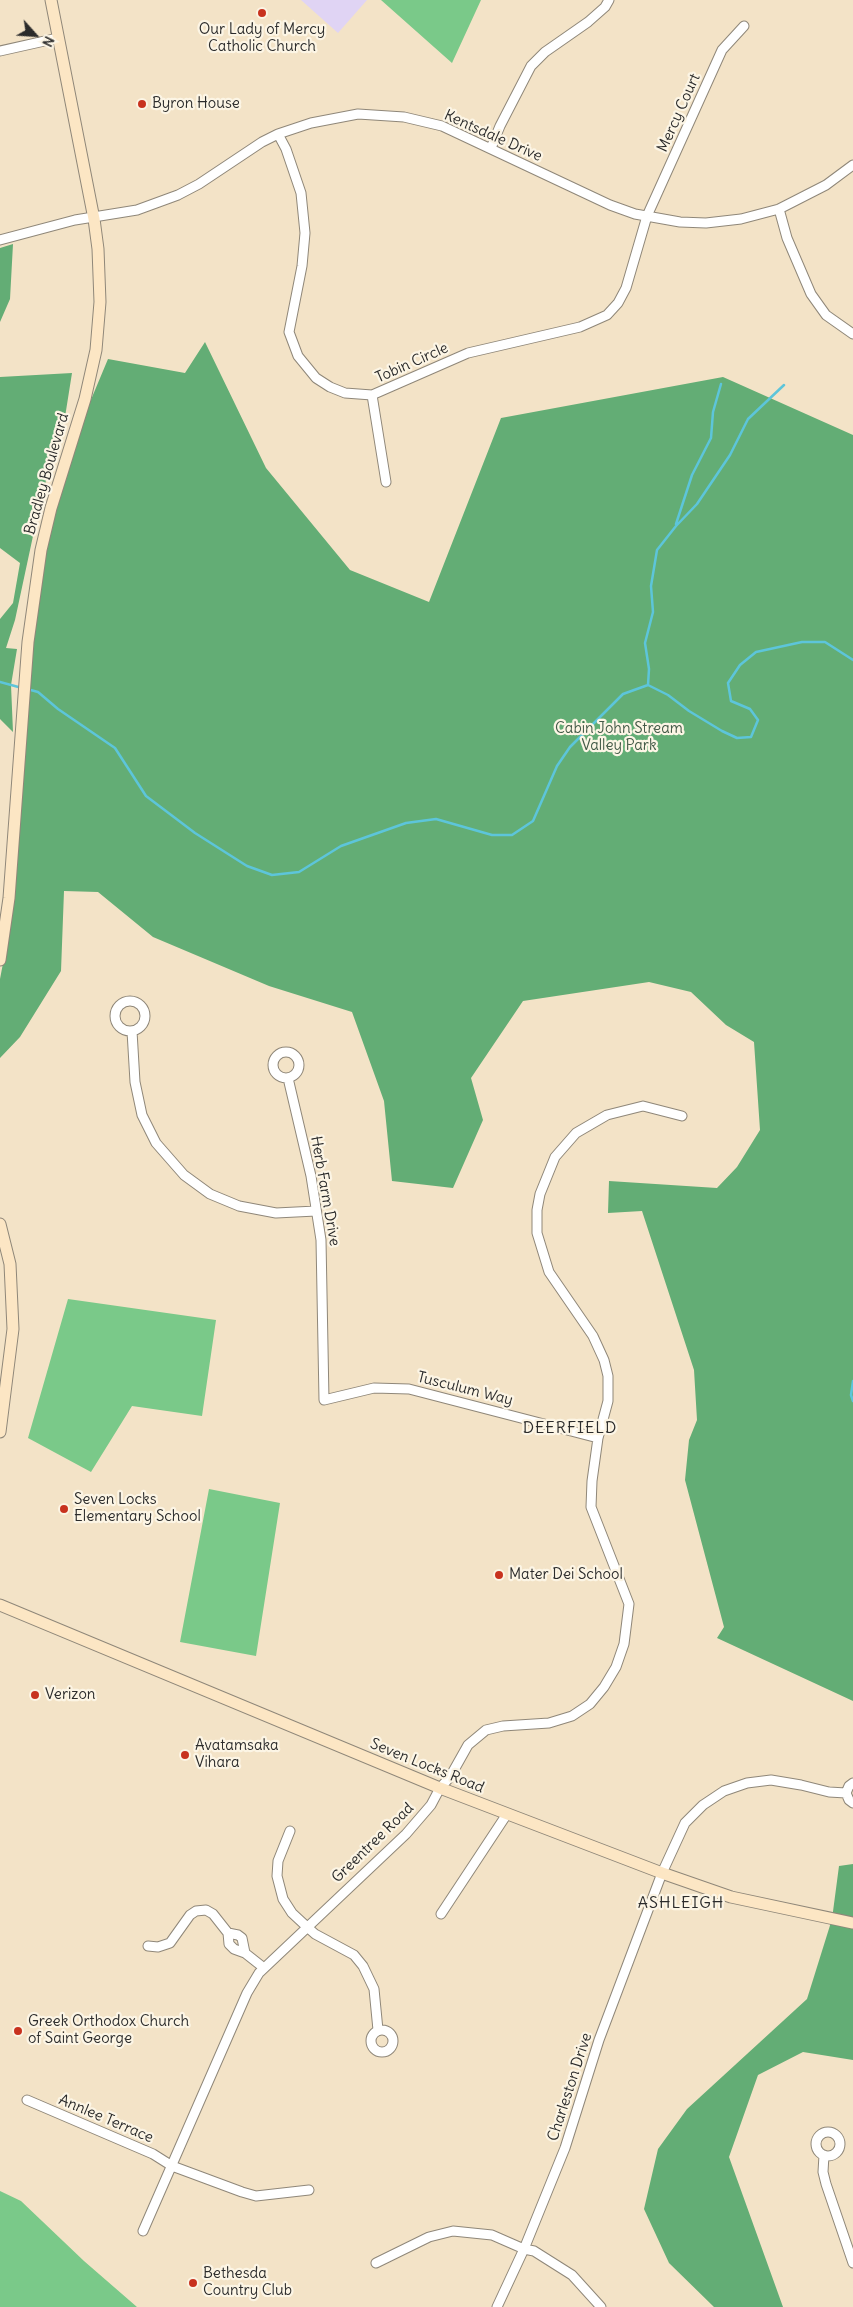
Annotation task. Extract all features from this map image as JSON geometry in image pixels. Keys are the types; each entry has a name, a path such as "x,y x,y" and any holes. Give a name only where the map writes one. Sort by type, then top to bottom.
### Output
{"main road":[{"name":"Bradley Boulevard","path":"0,960 9,898 28,642 41,550 49,516 85,399 96,350 100,302 98,248 94,219 51,0"},
{"path":"0,1224 10,1264 13,1320 6,1396 0,1432"},
{"name":"Seven Locks Road","path":"0,1605 440,1788 662,1873 757,1903 853,1922"}],"street":[{"path":"491,148 500,126 531,66 545,52 588,22 605,7 609,0"},
{"name":"Mercy Court","path":"647,216 722,50 744,26"},
{"path":"0,51 58,38"},
{"name":"Kentsdale Drive","path":"0,240 75,220 94,219 137,210 178,195 199,184 262,142 278,134 311,122 358,114 404,117 442,126 610,205 647,216 680,222 706,223 741,219 778,209 826,185 853,166"},
{"name":"Tobin Circle","path":"278,134 286,149 301,194 305,232 302,266 290,332 298,356 316,378 344,393 372,395 468,353 580,327 607,315 618,303 626,288 647,216"},
{"path":"778,209 787,238 812,294 826,314 853,334"},
{"path":"372,395 386,482"},
{"path":"132,1031 135,1082 142,1115 156,1143 184,1175 210,1194 240,1206 276,1213 316,1211"},
{"name":"Herb Farm Drive","path":"288,1078 311,1176 321,1240 324,1400"},
{"name":"Greentree Road","path":"143,2231 247,1993 264,1968 306,1926 406,1834 431,1805 468,1745 486,1730 503,1726 549,1723 572,1716 590,1704 604,1688 616,1667 624,1644 629,1604 591,1507 592,1481 598,1438 608,1401 608,1376 604,1360 593,1336 549,1272 537,1233 537,1210 540,1194 555,1157 576,1133 607,1116 643,1106 682,1116"},
{"name":"Tusculum Way","path":"324,1400 374,1388 409,1389 598,1438"},
{"name":"Charleston Drive","path":"497,2307 524,2249 565,2148 599,2040 662,1873 686,1823 703,1805 724,1791 747,1783 771,1780 829,1792 846,1793"},
{"path":"853,1783 849,1786 846,1793 849,1800 853,1803"},
{"path":"441,1914 507,1814"},
{"path":"290,1831 278,1861 277,1876 283,1899 292,1913 315,1934 354,1955 363,1966 374,1988 378,2030"},
{"path":"148,1946 158,1947 170,1943 190,1915 201,1909 213,1914 228,1933 232,1947 264,1968"},
{"path":"228,1933 242,1938 244,1954"},
{"name":"Annlee Terrace","path":"27,2100 153,2154 172,2166 256,2196 309,2190"},
{"path":"824,2155 823,2172 826,2184 853,2263"},
{"path":"376,2263 429,2237 453,2231 492,2235 524,2249 534,2251 572,2275 602,2307"}],"shaded area":[{"path":"301,0 367,0 338,33"}],"green space":[{"path":"381,0 481,0 452,63"},
{"path":"13,244 10,299 0,322 0,248"},
{"name":"Cabin John Stream Valley Park","path":"205,342 266,468 350,570 429,602 501,418 723,377 853,435 853,1701 717,1638 724,1627 685,1480 689,1440 697,1420 694,1370 642,1211 608,1213 609,1181 717,1188 737,1167 760,1130 754,1042 726,1025 691,992 649,982 523,1001 471,1078 483,1120 453,1188 392,1181 384,1101 352,1012 269,986 153,937 98,892 64,891 61,971 20,1037 0,1058 0,979 8,937 41,550 67,457 108,359 185,373"},
{"path":"72,373 65,417 42,494 15,620 6,648 17,649 11,685 13,732 0,719 0,619 13,603 20,563 0,548 0,377"},
{"path":"68,1299 216,1320 202,1416 132,1406 91,1472 28,1438"},
{"path":"209,1489 280,1503 256,1656 180,1642"},
{"path":"853,1864 853,2060 803,2052 758,2075 729,2157 783,2307 714,2307 669,2263 644,2209 658,2149 687,2109 807,1999 832,1919 839,1866"},
{"path":"0,2191 21,2201 84,2261 137,2307 0,2307"}],"waterway":[{"path":"676,524 692,475 711,438 713,412 721,384"},
{"path":"648,685 649,669 645,643 653,612 651,586 657,550 697,504 730,455 748,419 784,385"},
{"path":"27,689 38,692 58,709 115,748 146,796 195,833 247,866 272,875 299,872 341,846 406,823 436,819 492,835 512,835 533,821 557,766 570,747 623,694 648,685 668,695 689,711 722,731 737,738 751,737 758,720 750,709 731,701 728,683 740,665 756,652 802,642 825,642 853,660"},
{"path":"0,682 22,688"},
{"path":"853,1381 851,1395 853,1401"}],"place":[{"name":"Our Lady of Mercy Catholic Church","path":"262,13"},
{"name":"Byron House","path":"142,104"},
{"name":"Seven Locks Elementary School","path":"64,1509"},
{"name":"Mater Dei School","path":"499,1575"},
{"name":"Verizon","path":"35,1695"},
{"name":"Avatamsaka Vihara","path":"185,1755"},
{"name":"Greek Orthodox Church of Saint George","path":"18,2031"},
{"name":"Bethesda Country Club","path":"193,2283"}],"district":[{"name":"DEERFIELD","path":"570,1428"},
{"name":"ASHLEIGH","path":"681,1903"}]}
